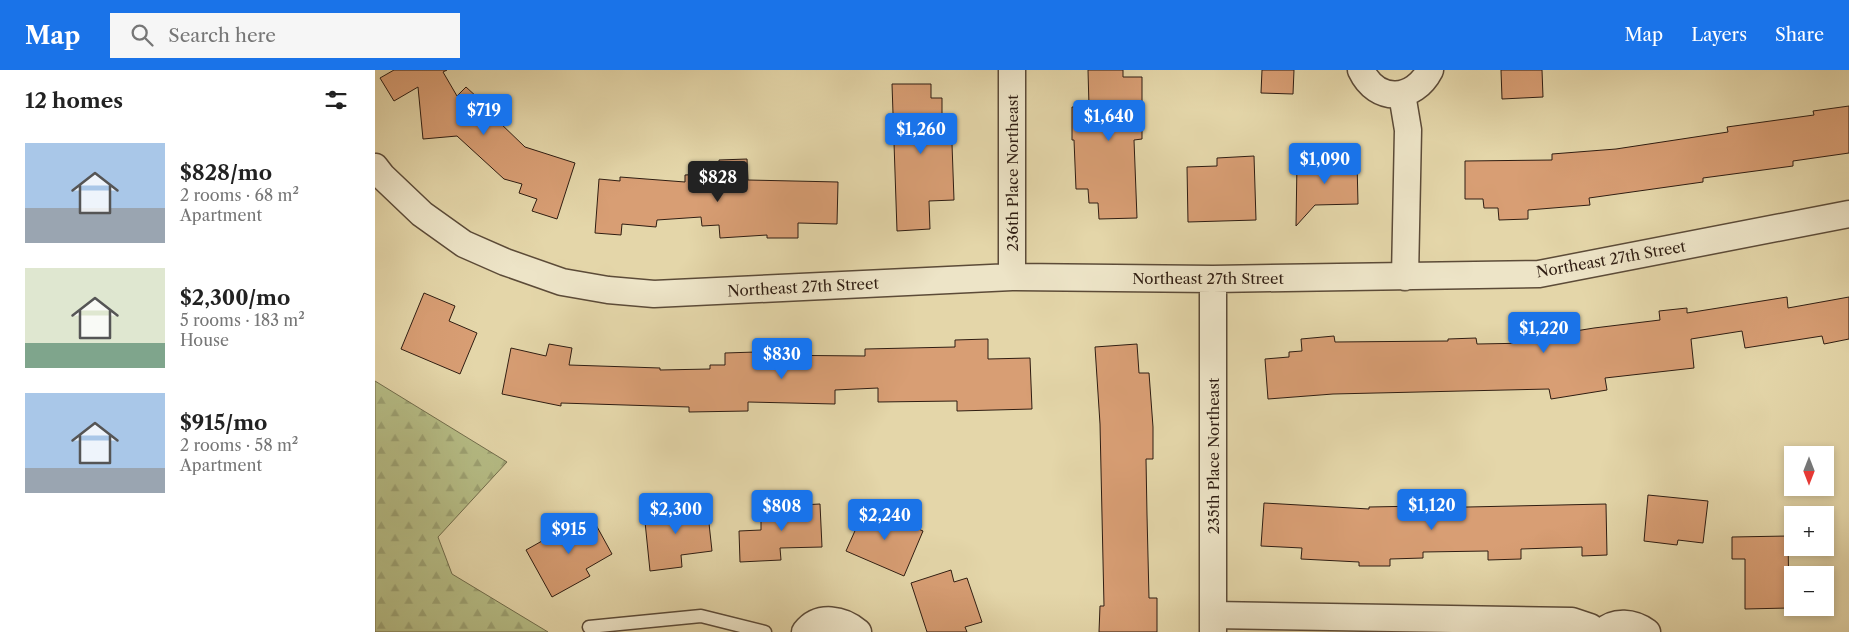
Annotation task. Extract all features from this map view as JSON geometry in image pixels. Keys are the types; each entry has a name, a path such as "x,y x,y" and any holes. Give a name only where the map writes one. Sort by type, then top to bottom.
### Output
{"street":[{"name":"236th Place Northeast","path":"1012,70 1012,277"},
{"path":"1361,70 1371,86 1381,92 1402,94 1414,90 1424,81 1430,70"},
{"path":"1402,94 1408,130 1405,277"},
{"name":"Northeast 27th Street","path":"375,167 422,214 464,244 505,262 562,282 608,290 654,294 1012,277 1213,280 1539,274 1849,214"},
{"name":"235th Place Northeast","path":"1213,280 1213,623"},
{"path":"805,632 817,623 839,620 850,625 858,632"},
{"path":"1213,623 1572,621 1590,627 1596,632"},
{"path":"1601,632 1614,625 1625,623 1637,626 1647,632"}],"lane":[{"path":"589,626 701,616 765,632"}],"green space":[{"path":"375,381 507,462 438,537 452,574 548,632 375,632"}],"building":[{"path":"394,70 447,70 443,72 457,96 466,87 501,119 498,121 525,147 575,163 557,219 532,211 537,199 519,193 522,184 504,179 457,136 423,139 418,87 394,101 380,78"},
{"path":"1088,70 1123,70 1123,77 1142,77 1142,139 1134,140 1137,218 1099,219 1098,203 1089,203 1088,189 1076,189 1074,140 1072,140 1072,107 1089,107"},
{"path":"1262,70 1294,70 1293,94 1261,93"},
{"path":"1501,70 1542,70 1543,97 1502,99"},
{"path":"892,84 931,84 931,98 942,98 942,116 953,116 954,200 929,201 930,229 897,231"},
{"path":"1849,106 1849,153 1793,161 1793,166 1703,178 1703,182 1589,198 1590,205 1528,210 1528,219 1499,220 1498,208 1484,208 1483,199 1465,199 1465,161 1552,160 1552,154 1616,149 1728,132 1727,127 1814,115 1813,111"},
{"path":"1254,156 1256,220 1188,222 1187,167 1217,166 1217,158"},
{"path":"747,159 748,180 838,182 837,224 798,223 798,238 767,238 767,235 720,238 719,225 702,226 701,217 657,220 656,227 622,224 621,235 595,233 599,179 620,181 620,177 685,182 685,175 719,173 719,160"},
{"path":"1297,161 1357,162 1358,204 1315,205 1296,226"},
{"path":"424,293 455,306 449,321 477,333 460,374 401,349"},
{"path":"1787,297 1788,308 1849,297 1849,339 1824,344 1822,336 1745,348 1742,331 1691,339 1694,368 1605,378 1607,390 1551,399 1549,389 1333,394 1268,399 1265,359 1289,357 1289,352 1302,351 1301,339 1334,336 1335,342 1448,341 1448,339 1476,338 1477,344 1533,343 1532,338 1660,320 1659,311 1687,308 1687,313"},
{"path":"988,339 988,359 1030,358 1032,409 957,411 957,401 878,402 878,388 835,390 835,404 748,402 748,411 689,412 689,407 561,403 561,406 502,394 511,348 546,356 549,344 572,348 569,365 660,368 660,370 710,369 710,365 725,365 725,353 756,352 757,355 865,356 865,349 955,347 955,340"},
{"path":"1137,344 1139,373 1149,373 1153,427 1153,459 1146,459 1147,515 1149,598 1157,598 1157,632 1099,632 1100,606 1104,606 1100,424 1095,347"},
{"path":"1648,495 1708,501 1703,543 1678,540 1677,545 1644,541"},
{"path":"1264,503 1369,509 1369,507 1422,506 1422,508 1606,504 1607,555 1582,556 1582,547 1521,549 1521,559 1488,560 1488,551 1423,552 1423,558 1390,559 1390,566 1359,566 1359,562 1301,559 1302,548 1261,546"},
{"path":"820,504 822,547 780,548 781,560 740,562 739,531 761,530 761,507"},
{"path":"707,505 712,551 681,555 682,567 650,571 644,512"},
{"path":"866,506 923,531 904,576 846,551"},
{"path":"590,514 612,554 586,569 590,576 552,597 526,550"},
{"path":"1784,536 1784,556 1788,556 1788,566 1784,566 1784,608 1745,609 1745,559 1732,559 1732,537"},
{"path":"951,570 954,582 967,578 982,622 965,627 967,632 927,632 911,583"}]}
